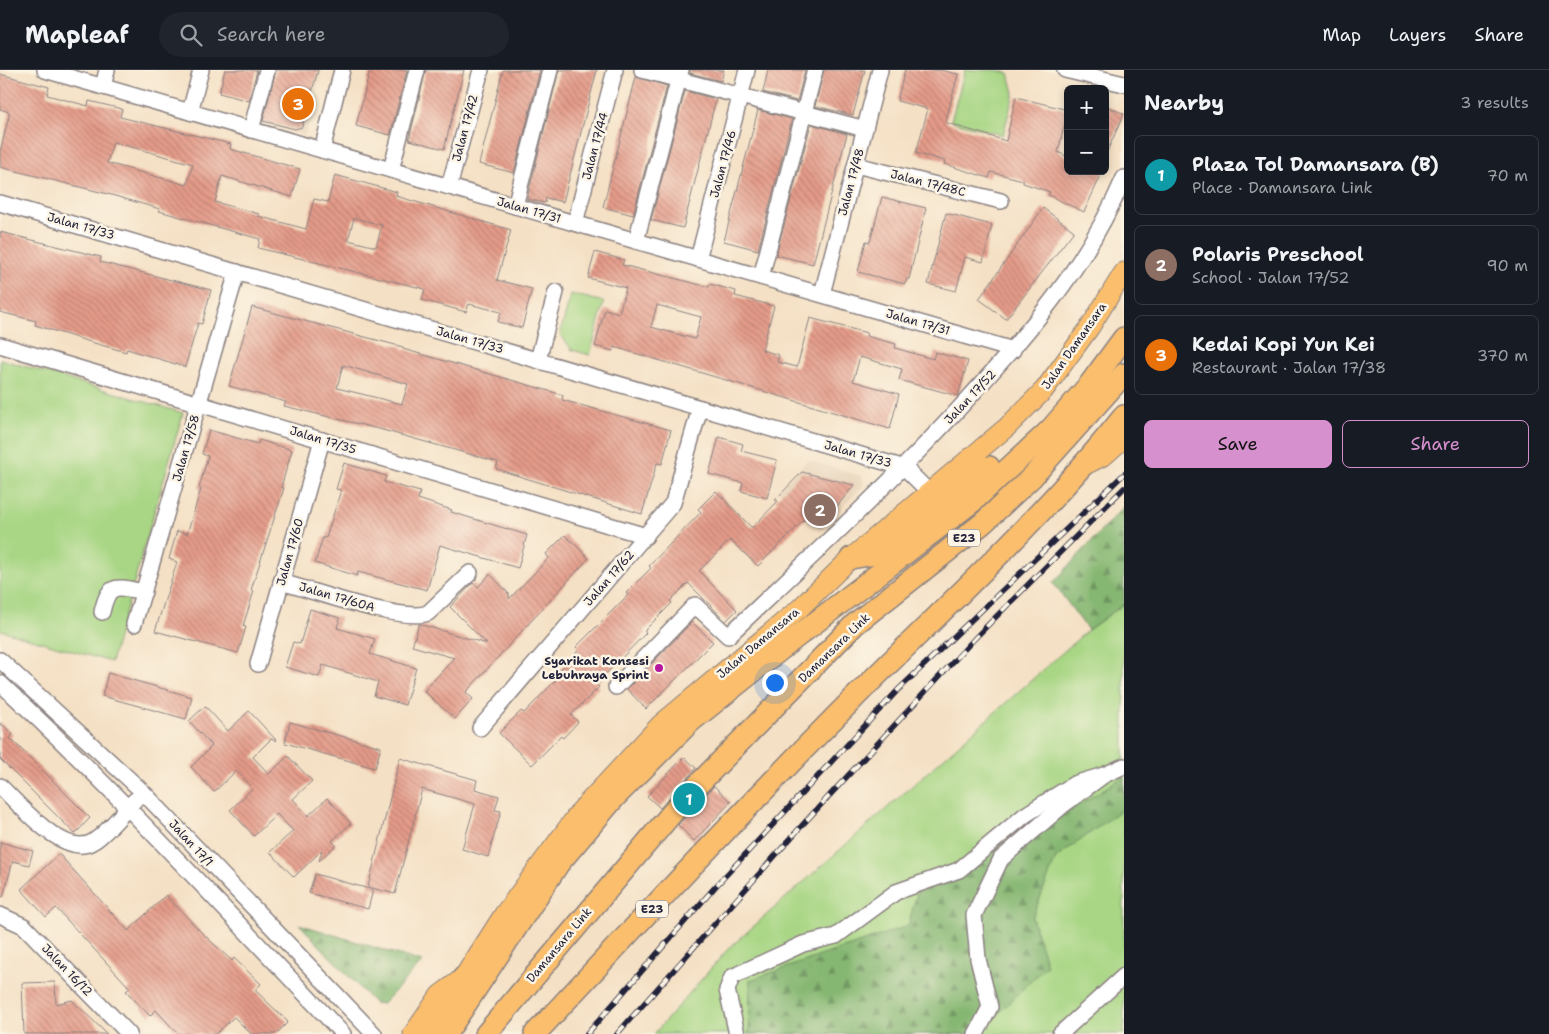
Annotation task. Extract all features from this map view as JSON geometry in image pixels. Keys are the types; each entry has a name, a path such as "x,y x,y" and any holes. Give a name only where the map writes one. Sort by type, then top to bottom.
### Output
{"highway":[{"path":"446,1034 560,863 616,797 690,722 790,642 972,502 1050,430 1090,384 1124,338"},
{"name":"Damansara Link","path":"486,1034 683,800 855,624 983,523 1032,478 1124,374"},
{"name":"E23","path":"535,1034 769,784 1009,544 1085,465 1124,416"},
{"path":"851,558 875,554 1002,457 1011,454 1024,454"},
{"path":"428,1034 449,1005 463,978"}],"main road":[{"name":"Jalan Damansara","path":"413,1034 440,995 463,978 504,914 581,810 661,724 800,608 851,558 1007,427 1044,390 1090,327 1124,272"},
{"path":"1085,465 1105,455 1124,438"}],"street":[{"name":"Jalan 17/31","path":"45,70 1013,350"},
{"path":"103,87 107,70"},
{"path":"190,112 201,70"},
{"path":"251,130 267,70"},
{"path":"322,150 342,70"},
{"path":"391,170 417,70"},
{"name":"Jalan 17/42","path":"449,186 481,70"},
{"path":"515,206 550,70"},
{"name":"Jalan 17/44","path":"575,223 615,70"},
{"path":"642,70 680,75 741,96 865,129"},
{"name":"Jalan 17/46","path":"698,259 748,70"},
{"path":"761,277 815,70"},
{"name":"Jalan 17/48","path":"822,294 880,70"},
{"path":"1065,70 1124,84"},
{"path":"636,241 680,75"},
{"name":"Jalan 17/48C","path":"856,165 1001,201"},
{"name":"Jalan 17/52","path":"616,687 696,605 728,636 905,468 1013,350 1065,286 1109,212 1124,178"},
{"name":"Jalan 17/33","path":"0,202 905,468 930,493"},
{"name":"Jalan 17/58","path":"134,624 237,272"},
{"path":"538,360 556,292"},
{"name":"Jalan 17/35","path":"0,345 646,536"},
{"name":"Jalan 17/62","path":"480,728 673,503 700,408"},
{"name":"Jalan 17/60","path":"258,664 322,440"},
{"name":"Jalan 17/60A","path":"281,582 392,613 420,616 428,614 470,573"},
{"path":"102,612 110,589 115,587 144,592"},
{"name":"Jalan 17/1","path":"0,660 143,792 371,1033"},
{"name":"Jalan 17/1","path":"0,682 45,724 127,808 343,1034"},
{"path":"737,1034 727,990 732,977 804,944 836,936 896,892 958,870 1025,815 1074,784 1104,775 1124,766"},
{"path":"976,1034 990,1007 978,959 974,915 1001,859 1062,806 1104,775"},
{"path":"0,786 58,840 77,845 92,843 143,792"},
{"name":"Jalan 16/12","path":"0,915 24,926 126,1032"},
{"path":"1060,1034 1124,976"}],"shaded area":[{"path":"272,70 322,70 305,135 258,123"},
{"path":"808,460 861,476 864,485 820,530 778,490"}],"green space":[{"path":"965,70 996,70 1009,73 1014,93 1003,135 951,121"},
{"path":"571,294 604,302 590,355 572,350 560,334"},
{"path":"0,359 183,413 111,662 0,630"},
{"path":"1124,506 1124,604 1088,630 1053,583"},
{"path":"1124,604 1124,1034 654,1034 728,949 1088,630"},
{"path":"1124,776 1124,808 1056,858 1032,918 1047,965 980,1034 749,1034 750,980 908,926 918,890 1018,825 1059,818"},
{"path":"299,924 422,962 383,1004 374,1003"}],"building":[{"path":"225,70 257,70 249,101 219,93"},
{"path":"276,70 318,70 302,127 295,129 263,121"},
{"path":"370,70 407,70 390,135 356,126"},
{"path":"426,70 464,70 444,149 409,140"},
{"path":"503,70 540,70 514,173 479,164"},
{"path":"559,70 597,70 563,202 546,198 545,203 527,199"},
{"path":"690,70 724,70 721,81 690,73"},
{"path":"768,70 805,70 797,101 763,92"},
{"path":"824,70 865,70 853,115 815,106"},
{"path":"905,70 940,70 958,74 946,120 947,123 1006,141 1016,97 1064,109 1064,127 1058,152 1064,155 1064,175 1101,175 1084,212 1048,195 1050,192 1023,183 1023,180 991,172 989,178 944,164 945,161 916,153 928,109 897,101"},
{"path":"0,74 49,87 47,95 88,106 89,101 122,109 120,117 231,144 230,149 300,169 292,197 222,176 215,202 306,229 314,199 328,202 335,175 397,192 396,196 511,230 497,280 532,289 522,328 498,322 501,312 469,304 466,312 422,300 425,289 258,248 260,239 159,211 160,209 108,194 0,167 0,152 9,112 0,109","holes":["113,142 193,164 187,185 107,163","354,218 382,225 376,247 348,240"]},
{"path":"636,77 667,86 633,215 603,207"},
{"path":"685,91 716,99 683,228 651,220"},
{"path":"1109,107 1124,114 1109,147"},
{"path":"758,110 792,119 758,250 724,241"},
{"path":"811,124 847,134 813,264 776,255"},
{"path":"882,197 926,208 909,279 907,279 905,284 858,272 866,241 870,242"},
{"path":"1043,208 1074,231 1006,319 979,299"},
{"path":"946,213 992,225 983,262 965,257 956,291 928,284"},
{"path":"0,232 101,257 100,262 211,290 202,324 198,323 185,367 127,349 126,352 87,341 35,325 36,321 0,312"},
{"path":"595,252 624,260 622,265 709,287 710,284 736,291 735,296 774,306 762,350 779,355 777,362 797,367 810,318 867,333 866,336 896,344 895,348 933,359 935,352 968,361 958,396 899,380 902,369 860,357 853,381 899,394 890,429 614,347 613,351 595,346 605,309 619,313 626,288 588,278","holes":["657,305 701,317 695,339 651,327"]},
{"path":"252,307 403,347 403,349 563,395 562,400 671,430 662,464 657,463 642,514 496,469 498,462 379,429 284,406 286,402 229,386","holes":["343,365 408,384 402,404 337,388"]},
{"path":"209,430 258,444 259,440 292,450 281,487 284,488 251,590 254,591 243,626 246,627 238,653 155,631 177,562 169,559 177,531 187,534 201,489 199,488 208,456 202,454"},
{"path":"719,437 743,444 741,451 777,460 767,498 741,491 743,483 709,474"},
{"path":"344,463 386,476 384,482 420,492 418,499 452,510 451,512 527,535 518,568 440,545 427,590 358,572 357,576 315,563 323,537 326,538 341,490 336,489"},
{"path":"802,472 854,485 824,523 812,512 758,566 730,540 699,571 737,610 726,621 688,583 670,601 672,603 644,631 646,633 596,684 599,687 571,715 578,722 532,765 499,733 521,711 524,713 556,680 553,677 579,650 576,647 628,595 626,593 701,512 698,509 716,491 753,527 778,501 775,500"},
{"path":"565,535 589,558 466,692 473,699 455,719 424,691 454,658 412,646 419,624 487,644 450,607 473,583 478,587 490,574 509,594 509,599 549,558 546,554"},
{"path":"310,609 340,618 337,628 375,639 370,654 416,668 405,705 374,696 378,682 323,665 319,677 285,667 293,642 300,644"},
{"path":"692,622 713,642 646,709 627,689"},
{"path":"108,673 192,697 186,719 102,696"},
{"path":"205,706 228,731 249,711 277,741 271,739 253,757 269,774 288,756 312,781 293,799 308,816 327,798 351,823 332,841 336,845 319,861 322,850 294,877 270,852 293,831 277,814 254,836 230,810 253,788 236,771 214,792 191,767 212,746 189,721"},
{"path":"290,722 381,747 375,768 285,743"},
{"path":"0,723 13,734 10,738 90,818 75,834 0,759"},
{"path":"684,757 696,768 660,808 647,796"},
{"path":"400,758 477,780 475,789 499,796 495,810 501,811 488,857 462,849 475,804 422,789 395,894 368,887"},
{"path":"714,786 731,802 694,841 678,825"},
{"path":"0,842 33,851 29,865 13,861 3,897 0,896"},
{"path":"59,854 128,931 166,895 201,932 232,961 234,958 261,984 255,990 288,1022 276,1034 251,1034 234,1017 216,1034 178,1034 156,1010 150,1016 126,991 130,988 56,908 46,917 21,889"},
{"path":"315,874 373,890 368,909 309,893"},
{"path":"55,982 56,1004 72,1000 107,1034 24,1034 22,983"}],"railway":[{"path":"587,1034 715,887 898,690 1124,474"},
{"path":"617,1034 806,821 975,638 1124,488"}],"place":[{"name":"Kedai Kopi Yun Kei","path":"298,104"},
{"name":"Polaris Preschool","path":"820,510"},
{"name":"Syarikat Konsesi Lebuhraya Sprint","path":"659,668"},
{"name":"Plaza Tol Damansara (B)","path":"689,799"}]}
